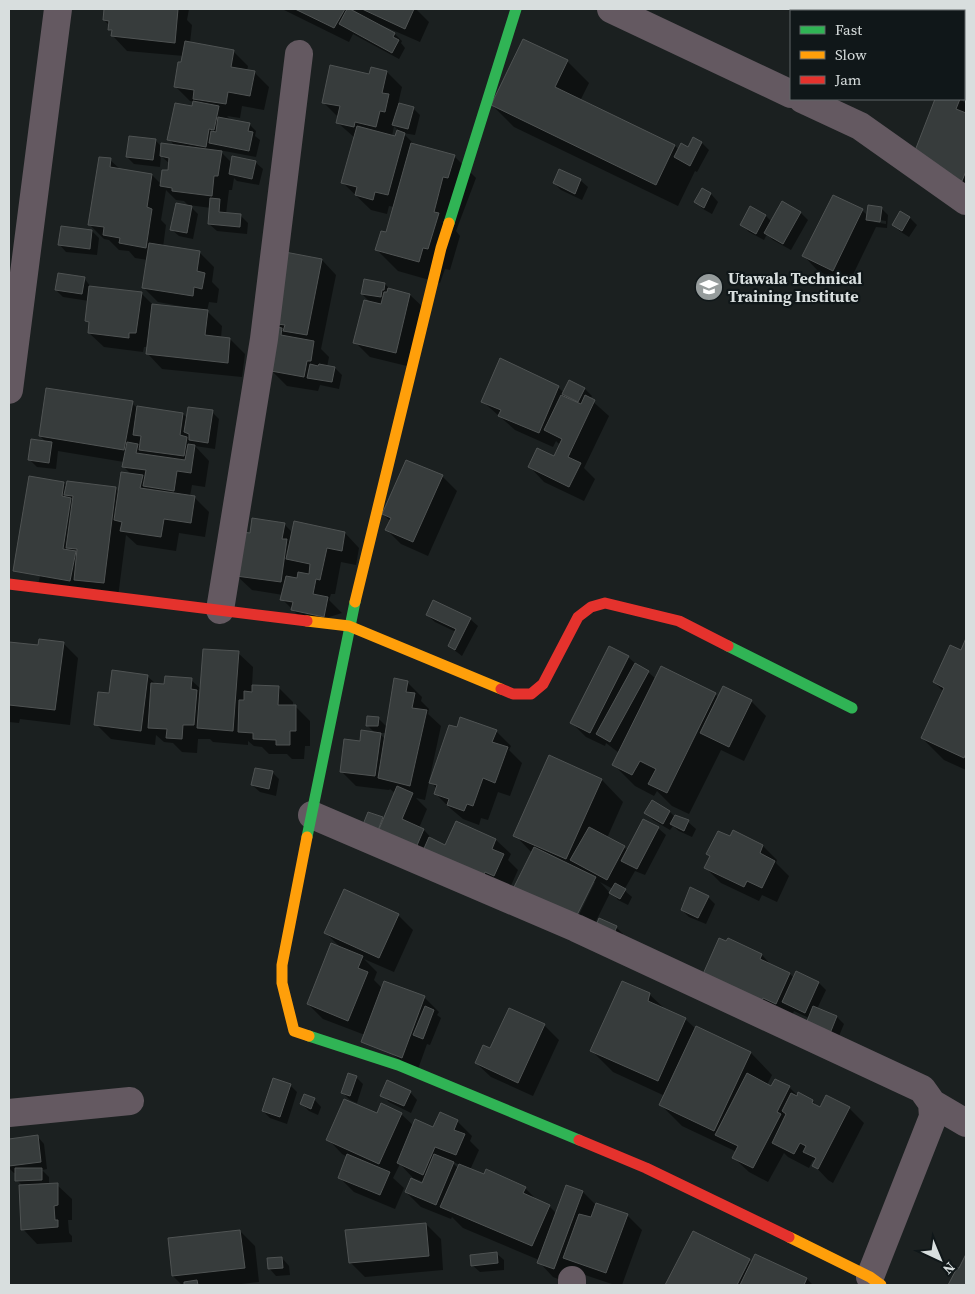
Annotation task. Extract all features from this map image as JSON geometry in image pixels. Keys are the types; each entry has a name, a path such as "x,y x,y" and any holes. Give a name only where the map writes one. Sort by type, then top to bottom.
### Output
{"street":[{"path":"9,390 58,9"},
{"path":"516,9 441,248 349,626 282,965 282,983 294,1031 398,1066 646,1168 875,1281 933,1117 932,1103"},
{"path":"611,9 790,94"},
{"path":"220,610 264,339 299,54"},
{"path":"804,100 860,126 966,201"},
{"path":"9,584 349,626 513,694 530,694 543,684 578,617 591,607 605,603 679,621 852,708"},
{"path":"312,815 576,928 922,1089 932,1103 966,1123"},
{"path":"9,1113 130,1100"}],"building":[{"path":"104,9 178,9 175,43 111,36 112,30 108,30 109,21 103,20"},
{"path":"295,9 345,9 334,28"},
{"path":"347,9 395,33 393,37 399,40 392,53 339,24"},
{"path":"362,9 414,9 405,29"},
{"path":"800,9 860,9 860,10"},
{"path":"523,39 568,60 555,87 675,145 656,185 491,105"},
{"path":"185,41 234,50 231,67 255,71 250,96 228,92 226,104 193,99 194,90 174,87 178,62 181,62"},
{"path":"330,65 369,74 371,67 387,71 382,93 389,94 385,112 380,111 376,127 355,122 354,127 336,123 340,106 322,103"},
{"path":"935,100 960,100 956,109 966,113 966,171 962,181 911,161"},
{"path":"193,101 219,106 214,130 209,129 206,147 167,140 175,103 192,106"},
{"path":"399,103 414,107 408,129 392,125"},
{"path":"218,117 250,123 248,131 253,132 249,151 209,143 211,131 216,132"},
{"path":"357,126 395,136 397,130 405,133 388,195 375,192 373,200 355,195 357,187 341,183"},
{"path":"129,136 156,139 153,160 126,157"},
{"path":"693,137 702,142 690,166 674,157 681,143 688,147"},
{"path":"161,143 222,151 218,176 214,176 212,196 172,191 172,188 160,186 162,170 168,170 169,158 160,156"},
{"path":"411,143 455,155 448,178 443,177 434,212 439,213 428,249 423,248 419,262 375,250 381,231 386,232"},
{"path":"232,156 256,161 252,179 229,174"},
{"path":"99,157 111,158 110,167 152,174 147,207 152,209 146,248 119,243 120,238 103,235 104,227 88,225"},
{"path":"559,169 581,179 575,194 553,183"},
{"path":"702,188 711,193 704,208 694,202"},
{"path":"833,195 863,209 833,271 802,256"},
{"path":"210,198 220,199 219,212 241,214 240,227 208,224"},
{"path":"782,201 801,212 783,244 764,233"},
{"path":"176,203 192,206 187,233 170,230"},
{"path":"868,205 882,207 880,222 866,220"},
{"path":"750,206 766,215 756,234 740,225"},
{"path":"900,211 910,217 902,231 892,225"},
{"path":"61,226 92,230 90,249 58,245"},
{"path":"149,243 200,251 197,271 205,273 202,289 194,287 193,296 142,288"},
{"path":"285,252 322,259 307,335 283,331 285,325 270,323"},
{"path":"58,273 85,277 82,294 55,290"},
{"path":"364,279 385,283 381,297 361,294"},
{"path":"89,286 142,292 136,333 129,333 129,338 88,333 89,322 85,321"},
{"path":"388,288 410,294 396,353 353,343 364,300 381,304 384,292 387,292"},
{"path":"152,304 208,310 205,335 230,338 228,363 146,354"},
{"path":"271,326 282,328 281,335 314,341 311,361 307,361 304,377 271,371"},
{"path":"500,358 559,386 539,433 498,416 501,410 481,402"},
{"path":"310,364 335,367 332,382 307,378"},
{"path":"569,380 585,388 578,402 562,394"},
{"path":"46,388 133,401 124,450 39,436"},
{"path":"561,395 581,404 585,395 595,400 568,457 581,463 569,487 528,467 537,448 554,456 562,439 544,430"},
{"path":"137,406 183,413 180,435 187,437 184,456 139,450 141,436 133,435"},
{"path":"188,407 213,410 208,443 189,440 189,434 184,432"},
{"path":"31,439 52,442 49,463 28,460"},
{"path":"127,442 138,444 136,453 185,460 188,444 195,445 191,473 177,471 174,491 143,486 146,470 122,467"},
{"path":"406,460 443,475 413,542 385,530 391,518 382,514"},
{"path":"121,472 143,475 140,488 195,496 191,523 164,519 161,537 120,531 122,522 114,520"},
{"path":"29,476 64,482 62,496 71,498 63,549 76,551 70,581 13,571"},
{"path":"67,481 116,487 104,583 74,580 77,549 66,548 73,496 64,495"},
{"path":"252,518 285,523 282,539 287,539 281,582 236,576 242,532 250,533"},
{"path":"294,521 345,532 342,551 327,548 320,580 316,579 313,594 328,597 324,617 291,610 293,602 280,600 286,576 297,578 298,572 309,574 310,564 286,559"},
{"path":"433,600 471,618 455,650 448,646 456,629 426,615"},
{"path":"966,638 966,753 964,758 921,738 944,688 933,682 950,645 961,650"},
{"path":"39,639 64,642 55,710 9,705 9,642 38,645"},
{"path":"609,646 629,656 590,733 570,723"},
{"path":"203,649 239,651 233,731 197,728"},
{"path":"635,663 649,671 610,742 596,734"},
{"path":"661,666 716,693 667,793 648,784 656,769 640,761 632,775 612,765"},
{"path":"112,670 148,675 141,731 94,725 98,692 109,693"},
{"path":"165,676 192,678 191,689 197,690 194,725 183,725 182,739 166,738 167,729 148,728 151,683 164,684"},
{"path":"394,678 408,681 406,692 415,693 412,708 427,710 410,786 378,778"},
{"path":"252,685 279,686 278,705 296,705 296,731 290,731 290,745 276,745 276,740 253,739 253,733 238,732 239,700 244,700 244,691 252,692"},
{"path":"723,686 752,700 729,747 700,733"},
{"path":"367,716 379,717 378,726 366,726"},
{"path":"460,717 497,730 492,742 508,747 495,783 483,778 473,806 467,804 464,811 447,805 449,799 434,794 437,785 429,783 449,725 457,727"},
{"path":"361,730 381,733 375,776 340,772 344,739 360,741"},
{"path":"549,755 602,779 566,859 513,836"},
{"path":"255,768 273,771 269,789 251,785"},
{"path":"397,786 413,793 402,819 424,829 415,850 377,834"},
{"path":"652,800 670,811 663,824 644,813"},
{"path":"368,812 383,817 377,833 362,827"},
{"path":"675,815 689,820 684,831 670,824"},
{"path":"643,819 659,827 637,869 621,861"},
{"path":"456,821 496,839 492,849 504,854 494,876 485,872 482,879 422,853 429,837 445,845"},
{"path":"589,827 625,846 607,880 570,860"},
{"path":"733,830 763,845 760,853 775,861 762,888 747,881 744,887 704,868 710,856 706,854 718,831 730,836"},
{"path":"534,847 596,877 576,917 514,887"},
{"path":"615,883 626,889 620,899 609,893"},
{"path":"690,887 709,896 698,918 681,910"},
{"path":"344,889 399,914 379,958 324,933"},
{"path":"599,918 617,926 611,941 593,933"},
{"path":"719,938 726,941 728,938 762,954 760,959 790,973 776,1004 763,998 759,1005 703,974"},
{"path":"331,943 363,956 358,968 368,972 348,1021 307,1004"},
{"path":"796,971 819,982 805,1013 782,1002"},
{"path":"384,981 425,996 402,1058 361,1042"},
{"path":"622,981 650,993 648,1001 686,1018 658,1081 590,1051"},
{"path":"425,1006 434,1010 423,1039 413,1035"},
{"path":"813,1006 837,1016 829,1036 805,1026"},
{"path":"509,1008 545,1024 518,1083 475,1063 483,1045 490,1048"},
{"path":"696,1026 751,1052 714,1131 659,1105"},
{"path":"348,1073 357,1076 350,1096 341,1093"},
{"path":"747,1073 771,1086 775,1079 790,1086 777,1112 781,1114 753,1168 732,1158 738,1146 715,1135"},
{"path":"273,1078 291,1084 280,1117 262,1111"},
{"path":"387,1080 411,1091 404,1106 380,1096"},
{"path":"798,1092 813,1100 812,1103 820,1107 826,1095 850,1107 818,1169 812,1166 816,1158 803,1152 806,1146 800,1143 794,1154 772,1143 786,1114 782,1111 791,1093 797,1096"},
{"path":"304,1094 315,1098 311,1109 300,1104"},
{"path":"344,1099 377,1113 381,1103 402,1113 379,1164 326,1140"},
{"path":"440,1112 458,1120 454,1130 465,1134 456,1155 435,1147 423,1175 397,1163 415,1119 433,1127"},
{"path":"38,1135 41,1162 9,1166 9,1139"},
{"path":"347,1154 390,1172 380,1195 338,1178"},
{"path":"434,1154 454,1162 436,1205 405,1192 411,1178 422,1183"},
{"path":"459,1164 484,1174 486,1169 526,1187 523,1193 550,1205 532,1246 440,1207"},
{"path":"15,1168 42,1168 42,1180 15,1181"},
{"path":"58,1183 58,1205 54,1206 55,1220 58,1220 58,1227 21,1230 19,1185"},
{"path":"566,1185 583,1191 554,1269 537,1263"},
{"path":"596,1203 628,1214 606,1273 563,1258 579,1214 591,1217"},
{"path":"426,1223 429,1256 349,1263 345,1230"},
{"path":"240,1230 245,1268 172,1276 168,1238"},
{"path":"693,1231 750,1259 737,1285 665,1285"},
{"path":"497,1252 498,1263 471,1266 470,1255"},
{"path":"755,1254 807,1278 804,1285 740,1285"},
{"path":"966,1254 966,1285 948,1285 957,1268 959,1268"},
{"path":"282,1257 283,1268 268,1269 267,1258"},
{"path":"197,1280 198,1285 184,1285 184,1282"}],"traffic: fast":[{"path":"449,223 516,9"},
{"path":"307,837 355,602"},
{"path":"728,646 852,708"},
{"path":"309,1036 398,1065 579,1140"}],"traffic: slow":[{"path":"355,602 441,248 449,223"},
{"path":"307,621 349,626 501,689"},
{"path":"307,837 282,965 282,983 294,1031 309,1036"},
{"path":"789,1237 870,1277 881,1285"}],"traffic: jam":[{"path":"9,584 307,621"},
{"path":"501,689 513,694 531,694 543,684 578,617 591,607 605,603 679,621 728,646"},
{"path":"579,1140 646,1168 789,1237"}],"place":[{"name":"Utawala Technical Training Institute","path":"709,287"}]}
